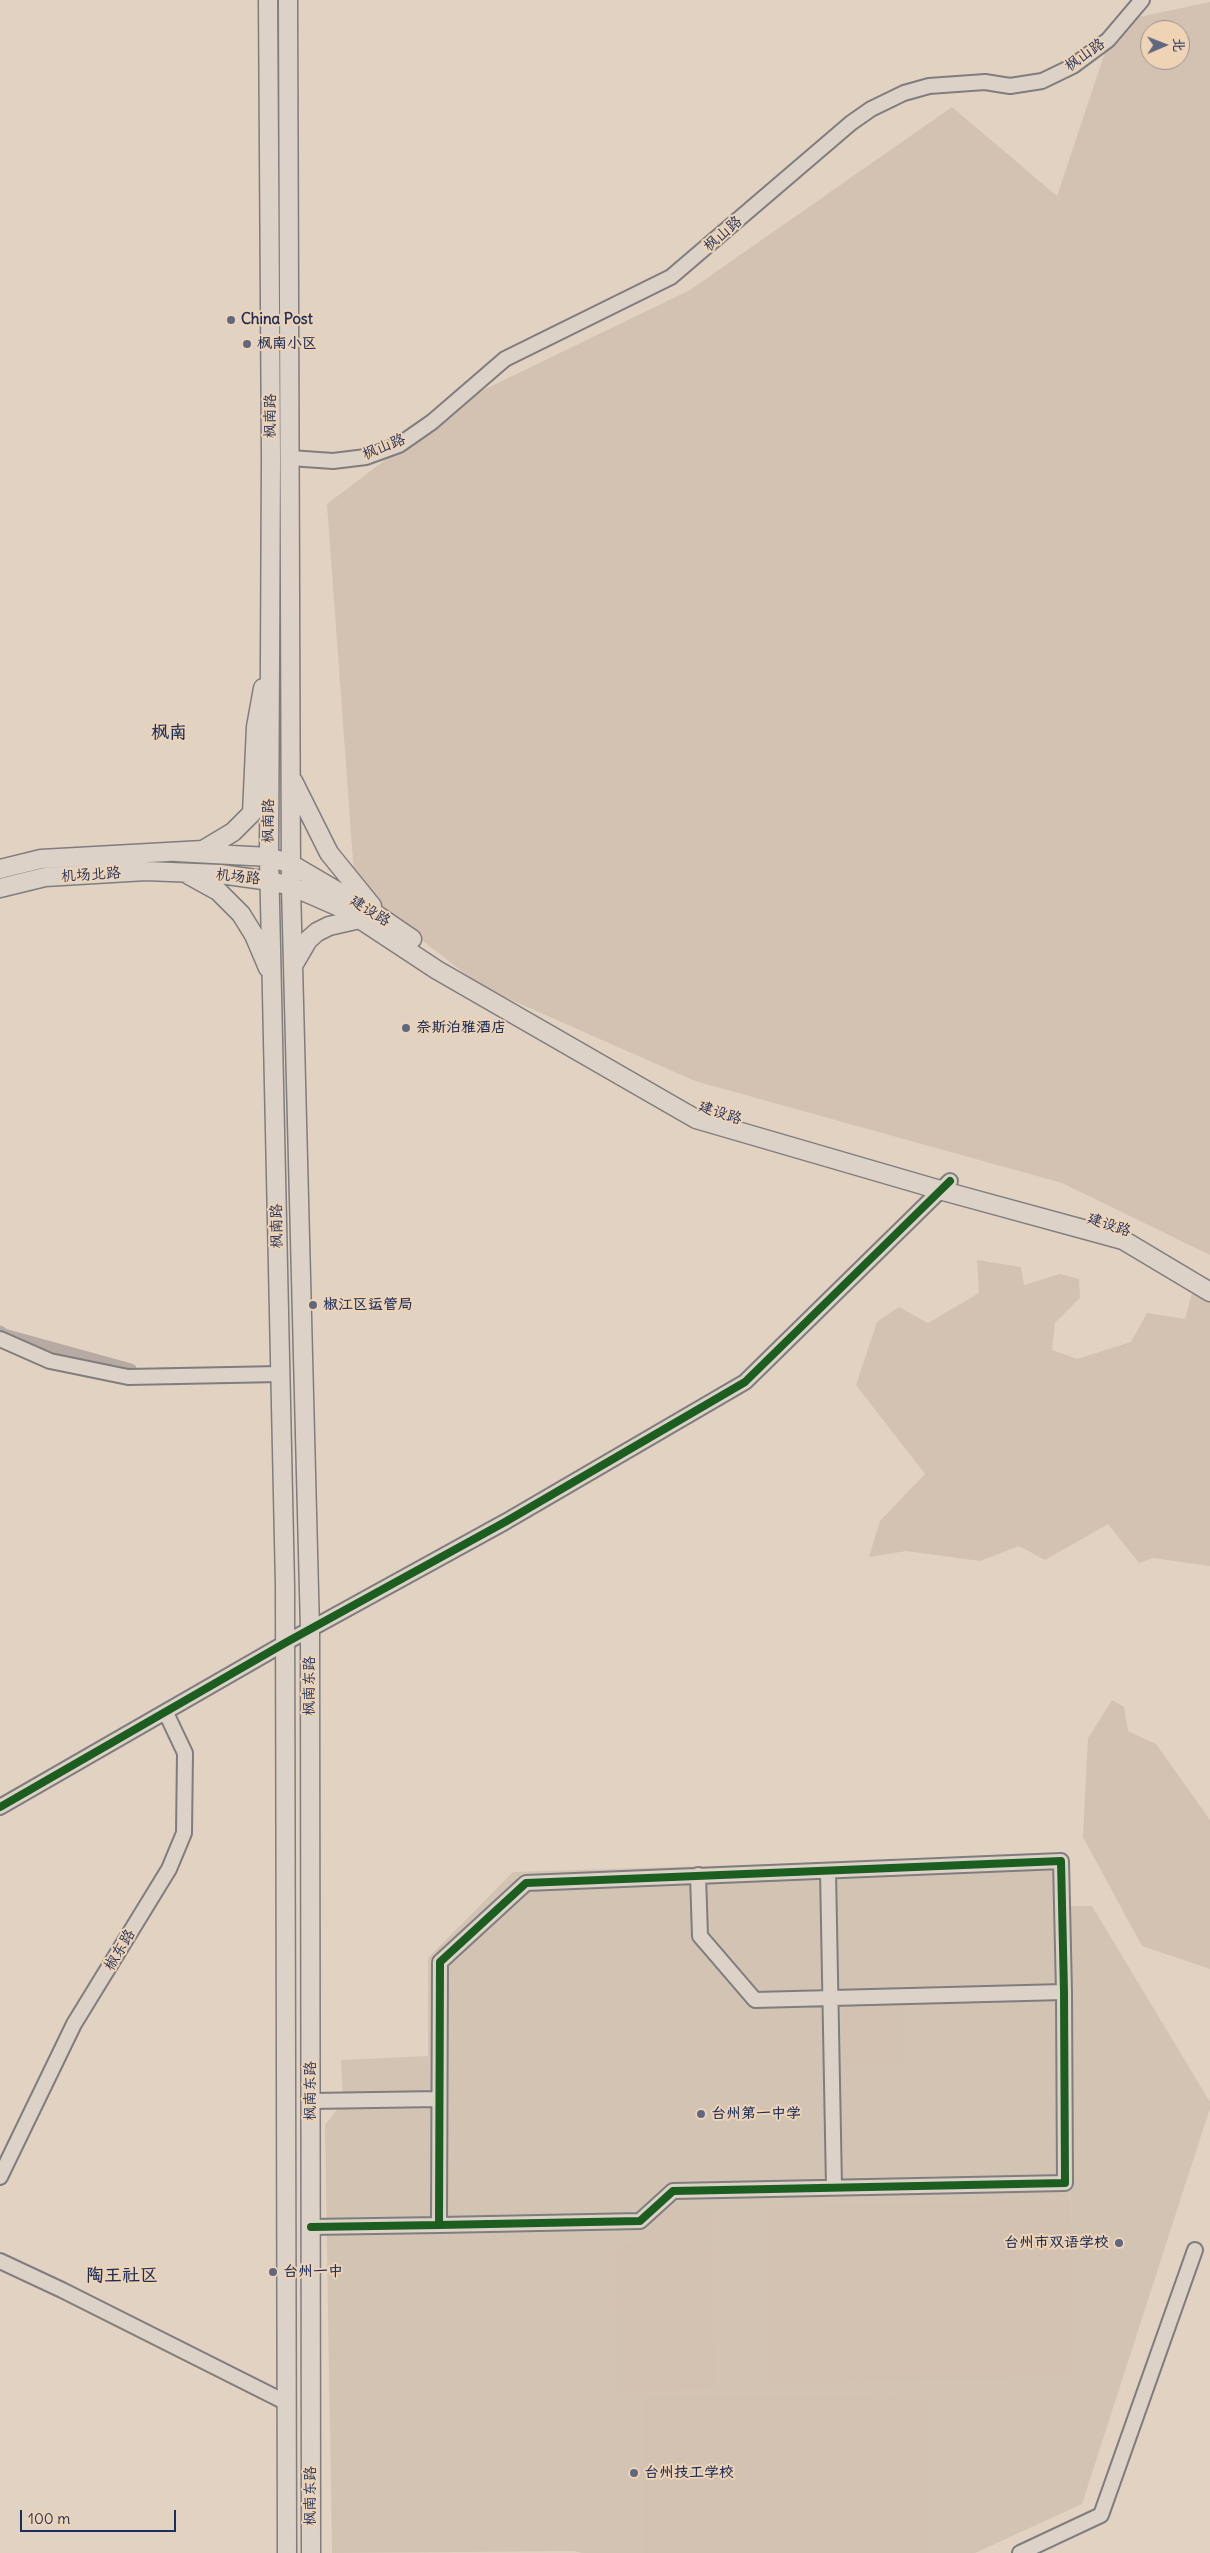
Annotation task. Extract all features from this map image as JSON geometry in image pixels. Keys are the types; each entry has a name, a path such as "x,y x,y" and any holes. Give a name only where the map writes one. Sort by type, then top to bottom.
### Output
{"main road":[{"name":"枫南路","path":"268,0 271,666 269,857 285,1643 287,2553"},
{"name":"枫南路","path":"288,0 291,886 310,1630"},
{"path":"176,852 203,850 215,844 233,832 252,812 256,727 260,696 271,666"},
{"path":"291,775 329,853 380,916"},
{"name":"机场路","path":"176,852 269,857"},
{"name":"机场北路","path":"0,869 41,859 176,852"},
{"name":"建设路","path":"269,857 291,864 380,916 446,964 701,1110 1123,1240 1210,1292"},
{"name":"机场北路","path":"0,888 45,878 146,871 184,873"},
{"path":"184,873 218,891 242,914 254,935 272,978"},
{"name":"机场路","path":"184,873 270,881 291,886"},
{"name":"建设路","path":"291,886 360,919 437,970 696,1119 946,1186 1127,1229 1210,1278"},
{"path":"293,967 308,940 317,932 328,926 360,919"},
{"name":"枫南东路","path":"310,1630 312,2553"}],"street":[{"name":"枫山路","path":"290,458 333,461 366,457 399,444 432,422 505,359 671,277 851,123 871,109 904,93 929,86 985,82 1010,86 1042,81 1073,66 1108,40 1142,0"},
{"path":"0,1807 285,1643 505,1522 745,1382 946,1186"},
{"path":"0,1339 50,1361 128,1376 280,1374"},
{"name":"椒东路","path":"0,2177 74,2024 169,1869 184,1833 185,1753 166,1713"},
{"path":"311,2227 439,2225 640,2221 673,2191 1065,2182 1061,1861 526,1883 440,1962 439,2225"},
{"path":"828,1871 832,1998 834,2187"},
{"path":"698,1876 700,1936 755,2000 1064,1992"},
{"path":"311,2101 439,2099"},
{"path":"1020,2553 1101,2515 1195,2250"},
{"path":"0,2262 62,2290 287,2403"}],"shaded area":[{"path":"1210,2 1210,1255 1062,1183 695,1081 482,987 355,888 327,504 467,398 690,290 952,107 1057,196 1115,22"},
{"path":"977,1260 1021,1267 1024,1285 1060,1274 1079,1279 1080,1298 1055,1323 1052,1350 1077,1359 1131,1342 1147,1313 1185,1319 1193,1289 1210,1299 1210,1566 1153,1558 1139,1563 1108,1524 1045,1560 1019,1546 980,1561 906,1551 869,1557 880,1521 925,1474 856,1385 877,1322 899,1307 928,1323 979,1293"},
{"path":"1112,1700 1124,1707 1128,1731 1156,1744 1210,1820 1210,1969 1142,1946 1083,1837 1088,1738"},
{"name":"台州第一中学","path":"1064,1855 1065,1906 1092,1906 1210,2102 1210,2108 1082,2504 975,2553 582,2553 574,2551 332,2553 325,2125 343,2102 341,2060 428,2056 428,1958 513,1872","holes":["1067,2043 1071,2244 1068,2144"]},
{"path":"902,2006 904,2065 844,2066 843,2008"},
{"path":"1070,2201 1074,2377 769,2383 767,2207"},
{"path":"712,2207 715,2387 616,2394 614,2248 641,2239 664,2209"},
{"path":"643,2397 926,2398 926,2553 643,2553"}],"waterway":[{"path":"0,1331 4,1334 131,1369"}],"cycle path":[{"path":"0,1807 285,1643 505,1522 745,1382 950,1181"},
{"path":"311,2227 439,2225 640,2221 673,2191 1065,2183 1061,1861 526,1883 440,1962 439,2225"}],"place":[{"name":"China Post","path":"231,320"},
{"name":"枫南小区","path":"247,344"},
{"name":"奈斯泊雅酒店","path":"406,1028"},
{"name":"椒江区运管局","path":"313,1305"},
{"name":"台州第一中学","path":"701,2114"},
{"name":"台州市双语学校","path":"1119,2243"},
{"name":"台州一中","path":"273,2272"},
{"name":"台州技工学校","path":"634,2473"}],"district":[{"name":"枫南","path":"169,733"},
{"name":"陶王社区","path":"122,2276"}]}
